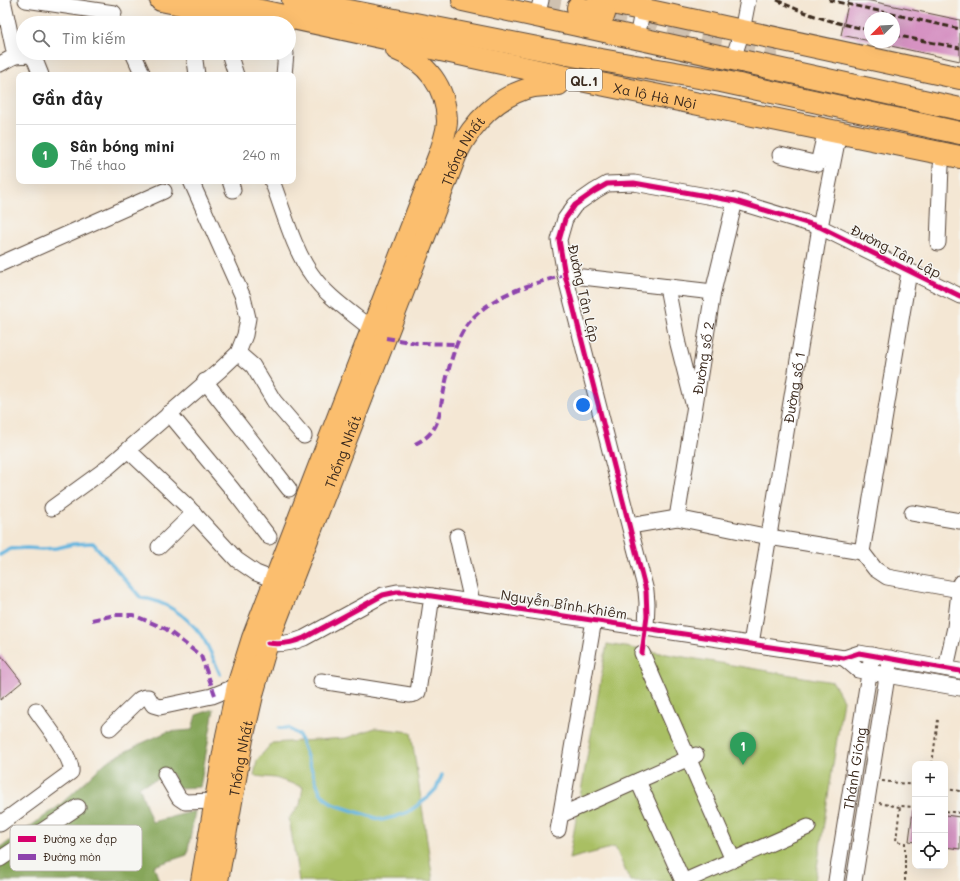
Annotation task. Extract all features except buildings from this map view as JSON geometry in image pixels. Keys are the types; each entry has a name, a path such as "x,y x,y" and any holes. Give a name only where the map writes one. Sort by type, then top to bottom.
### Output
{"highway":[{"name":"Xa lộ Hà Nội","path":"161,0 263,16"},
{"path":"474,1 539,8 637,38 960,109"},
{"path":"578,8 643,4 742,31 960,78"},
{"name":"Xa lộ Hà Nội","path":"222,10 244,16"},
{"name":"Xa lộ Hà Nội","path":"296,21 485,64 832,136 960,157"},
{"name":"Xa lộ Hà Nội","path":"296,21 578,56 721,81 960,133"},
{"name":"Xa lộ Hà Nội","path":"296,22 396,50 485,64 559,84 676,104"},
{"path":"778,51 960,90"},
{"name":"Xa lộ Hà Nội","path":"832,136 950,168"}],"main road":[{"name":"Thống Nhất","path":"260,640 449,152 446,131 447,121 441,90 423,65 406,54 396,50"},
{"name":"Thống Nhất","path":"201,881 226,736 246,689 260,640 274,580 371,329 449,152 463,142 478,121 498,103 521,91 559,84"},
{"name":"Thống Nhất","path":"218,881 243,739 246,689"}],"street":[{"path":"0,64 16,56 3,0"},
{"path":"26,0 116,12"},
{"path":"733,59 742,31 748,0"},
{"path":"637,38 643,4"},
{"path":"35,60 41,72"},
{"path":"136,60 142,72"},
{"path":"195,60 197,72"},
{"path":"230,60 235,72"},
{"path":"284,72 285,60"},
{"path":"780,155 818,164 832,136"},
{"name":"Đường số 1","path":"751,644 820,227 832,136"},
{"path":"938,243 950,168"},
{"name":"Đường Tân Lập","path":"646,628 646,591 565,275 559,240 565,220 575,205 607,184 634,183 735,201 820,227 960,296"},
{"path":"52,508 107,468 238,353 245,336 248,318 243,297 192,184"},
{"path":"273,184 291,232 311,275 326,292 371,329"},
{"path":"0,264 164,192"},
{"name":"Đường số 2","path":"677,518 713,292 735,201"},
{"path":"862,552 909,272"},
{"path":"565,275 713,292"},
{"path":"667,287 678,344 694,410"},
{"path":"238,353 253,366 274,401 304,436"},
{"path":"205,382 288,489"},
{"path":"169,413 269,536"},
{"path":"128,450 194,513 237,560 256,573 274,580"},
{"path":"160,547 194,513"},
{"path":"912,513 960,521"},
{"path":"630,526 677,518 769,537 862,552 875,569 887,577 960,588 953,670"},
{"path":"456,536 472,602"},
{"name":"Nguyễn Bỉnh Khiêm","path":"260,640 277,644 292,643 383,595 405,592 844,658 859,653 953,670"},
{"path":"321,681 410,695 418,692 432,596"},
{"path":"558,830 594,620"},
{"path":"642,653 741,859"},
{"name":"Thánh Gióng","path":"836,881 872,655"},
{"path":"844,658 858,670 960,688"},
{"name":"Thánh Gióng","path":"854,881 890,658"},
{"path":"110,728 145,696 148,697 153,705 160,707 246,689"},
{"path":"0,824 71,772 72,767 69,757 36,710"},
{"path":"561,815 692,757"},
{"path":"165,774 179,798 185,802 215,801"},
{"path":"638,781 683,880 687,880 741,859 808,826"},
{"path":"51,825 78,807"},
{"path":"0,859 10,852"}],"path":[{"path":"932,761 938,720"},
{"path":"871,779 912,785"},
{"path":"948,789 960,791"},
{"path":"867,801 899,807 912,807"},
{"path":"899,807 896,841 905,843 905,881"},
{"path":"948,811 960,813"}],"green space":[{"path":"607,644 833,682 843,700 815,881 630,881 615,847 569,859"},
{"path":"214,709 200,787 176,788 172,774 139,786 152,822 195,811 187,855 154,866 159,881 0,881 0,848 10,841 10,871 142,871 142,825 32,825 59,806 106,762 167,732 192,730 196,715"},
{"path":"375,728 411,732 433,881 299,881 289,818 300,805 303,787 275,778 254,776 257,760 272,743 346,738"}],"waterway":[{"path":"0,555 10,549 57,548 73,544 93,543 141,598 158,602 174,610 189,621 201,635 220,674"},
{"path":"279,728 288,728 299,735 320,792 332,804 382,820 408,812 425,800 436,789 442,775"}],"tunnel":[{"path":"539,0 578,8"},
{"path":"604,14 778,51"}],"railway":[{"path":"777,0 822,18 864,29"},
{"path":"829,0 960,29"},
{"path":"900,36 960,48"}],"marked path":[{"path":"415,444 428,435 436,424 452,358 460,337 471,320 491,303 503,296 527,286 565,275"},
{"path":"386,338 417,343 458,344"},
{"path":"92,620 115,615 133,615 166,629 201,656 215,695"}],"cycle path":[{"path":"642,653 647,616 646,591 565,275 559,240 565,219 575,205 607,184 634,183 735,201 820,227 960,296"},
{"path":"268,643 282,644 300,640 383,595 405,592 844,658 859,653 960,671"}],"place":[{"name":"Sân bóng mini","path":"743,765"}]}
